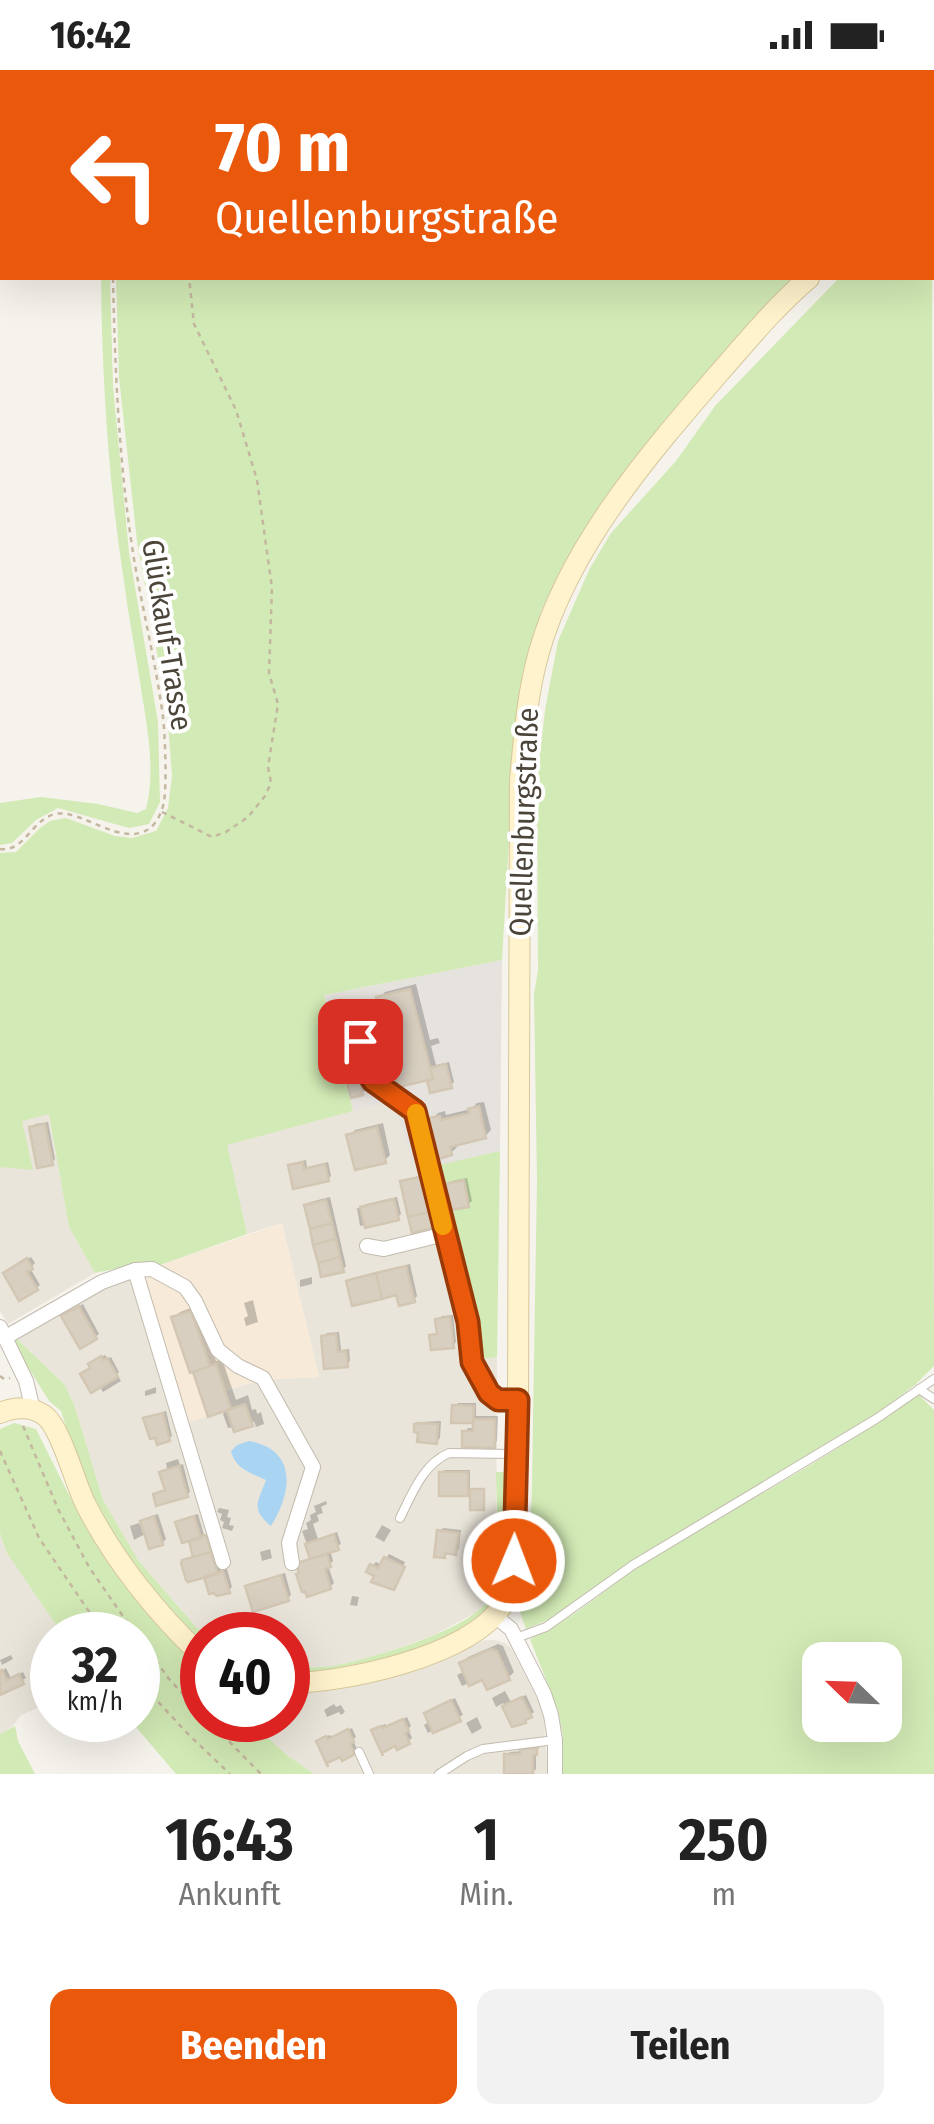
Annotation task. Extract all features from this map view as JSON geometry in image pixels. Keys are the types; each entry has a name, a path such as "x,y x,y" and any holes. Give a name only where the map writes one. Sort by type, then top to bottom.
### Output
{"street":[{"name":"Quellenburgstraße","path":"487,1622 506,1600 514,1561 520,780 529,695 539,651 566,582 620,496 708,386 807,280"},
{"path":"356,1013 365,1069 373,1081 415,1111 468,1322 472,1362 489,1393 498,1400 518,1400"},
{"path":"367,1246 384,1249 444,1234"},
{"path":"28,1418 26,1381 3,1332 102,1282 135,1270 152,1269 186,1287 218,1350 238,1366 264,1378 313,1466 290,1543 292,1563"},
{"path":"135,1270 223,1562"},
{"path":"4,1411 28,1418 42,1414 54,1427 86,1505 115,1553 180,1634"},
{"path":"310,1681 372,1672 449,1646 487,1622 510,1629 551,1715 555,1774"}],"lane":[{"path":"516,1638 546,1627 633,1565 876,1420 929,1381 934,1400"},
{"path":"400,1518 429,1466 441,1456 516,1454"},
{"path":"440,1774 483,1749 554,1740"},
{"path":"359,1752 370,1774"}],"path":[{"name":"Glückauf-Trasse","path":"113,280 117,403 133,556 163,719 161,812"},
{"path":"0,849 16,847 40,822 61,812 123,834 151,827 161,812 212,836 248,817 271,783 268,767 278,704 269,673 272,588 258,480 236,410 194,324 188,280"},
{"path":"4,1379 4,1388"},
{"path":"28,1418 58,1509 89,1567 120,1612"},
{"path":"0,1451 39,1538 89,1612"},
{"path":"160,1665 180,1690"},
{"path":"160,1704 230,1774"},
{"path":"230,1742 261,1774"}],"shaded area":[{"path":"502,960 500,1151 426,1169 413,1163 393,1101 353,1111 324,995"},
{"path":"393,1100 426,1169 477,1360 497,1357 496,1569 490,1599 475,1613 432,1636 370,1658 310,1667 310,1612 183,1612 138,1560 103,1500 74,1404 64,1384 16,1338 127,1278 231,1408 225,1391 260,1380 319,1377 282,1223 247,1234 226,1145"},
{"path":"49,1113 69,1227 95,1273 8,1324 0,1311 0,1166 22,1121"},
{"path":"282,1223 319,1377 260,1380 226,1390 231,1409 185,1424 140,1272"},
{"path":"0,1533 7,1552 48,1612 30,1612 30,1711 0,1734"},
{"path":"485,1640 505,1643 511,1648 543,1710 548,1774 314,1774 272,1742 310,1742 310,1691 369,1682"}],"green space":[{"path":"101,280 110,280 113,387 129,552 158,722 160,802 149,824 129,828 58,808 36,820 12,843 0,845 0,803 41,797 137,813 146,809 148,733 118,538 104,389"},
{"path":"116,280 795,280 610,492 560,571 542,609 530,646 515,737 502,960 324,995 353,1111 227,1145 247,1234 160,1265 138,1264 95,1273 69,1227 49,1114 22,1121 33,1170 0,1167 0,853 16,852 50,821 66,818 115,836 132,838 156,831 168,808 172,776 167,709 137,541 119,377"},
{"path":"837,280 932,280 934,1366 875,1416 630,1562 550,1619 526,1629 520,1612 530,1545 532,1484 537,784 545,710 558,641 589,570 611,533 676,461 715,406"},
{"path":"500,1151 497,1357 477,1360 435,1166"},
{"path":"16,1338 64,1384 74,1404 103,1500 138,1560 183,1612 180,1622 112,1535 83,1479 61,1411 49,1401 15,1346"},
{"path":"918,1394 934,1410 934,1774 562,1774 563,1736 558,1710 530,1639 562,1622 651,1559 820,1459"},
{"path":"14,1423 36,1429 98,1545 152,1612 47,1612 7,1553 0,1533 0,1429"},
{"path":"496,1472 508,1472 507,1553 498,1595 488,1609 454,1633 386,1661 310,1674 310,1667 333,1666 395,1650 466,1619 491,1595 498,1535"},
{"path":"160,1621 180,1646 180,1742 272,1742 314,1774 176,1774 149,1742 160,1742"},
{"path":"15,1726 35,1774 0,1774 0,1734"}],"water":[{"path":"249,1441 276,1453 286,1474 283,1500 271,1526 258,1510 266,1480 240,1466 231,1451"}],"building":[{"path":"410,989 433,1079 398,1087 376,997"},
{"path":"351,1047 363,1095 351,1098 339,1050"},
{"path":"446,1064 452,1088 430,1093 430,1068"},
{"path":"479,1106 486,1138 450,1147 452,1155 439,1159 429,1118 440,1116 441,1120 469,1113 468,1109"},
{"path":"45,1124 53,1165 37,1168 29,1127"},
{"path":"377,1127 386,1163 355,1170 346,1135"},
{"path":"303,1162 304,1169 325,1164 329,1181 293,1189 288,1165"},
{"path":"421,1177 429,1212 408,1217 400,1181"},
{"path":"464,1180 469,1207 451,1210 445,1184"},
{"path":"394,1199 399,1220 365,1228 360,1207"},
{"path":"326,1200 332,1223 310,1229 304,1205"},
{"path":"429,1212 433,1228 412,1233 408,1217"},
{"path":"332,1223 336,1239 313,1245 310,1229"},
{"path":"336,1239 340,1257 318,1263 313,1245"},
{"path":"340,1257 344,1272 321,1277 318,1263"},
{"path":"27,1258 33,1269 27,1272 38,1290 19,1301 3,1273"},
{"path":"406,1266 415,1302 399,1306 396,1295 382,1299 376,1273"},
{"path":"376,1273 382,1299 352,1306 346,1281"},
{"path":"79,1306 97,1339 80,1349 61,1316"},
{"path":"191,1311 210,1366 190,1373 171,1317"},
{"path":"450,1317 454,1348 431,1350 429,1335 437,1334 435,1319"},
{"path":"336,1334 338,1352 346,1351 348,1367 324,1369 321,1336"},
{"path":"101,1356 103,1360 107,1358 118,1377 91,1393 80,1374"},
{"path":"216,1364 231,1409 208,1417 193,1372"},
{"path":"245,1404 253,1426 234,1432 227,1410"},
{"path":"452,1405 474,1406 473,1423 451,1423"},
{"path":"163,1413 170,1441 157,1445 155,1438 150,1439 143,1418"},
{"path":"473,1419 495,1419 495,1448 462,1447 462,1431 473,1431"},
{"path":"414,1424 438,1424 437,1444 417,1442"},
{"path":"179,1466 188,1497 156,1506 153,1494 165,1490 159,1472"},
{"path":"439,1472 468,1472 468,1496 439,1496"},
{"path":"470,1489 484,1489 484,1510 470,1510"},
{"path":"154,1516 163,1545 149,1549 140,1521"},
{"path":"194,1516 201,1538 182,1543 175,1522"},
{"path":"437,1530 459,1533 456,1555 434,1557"},
{"path":"334,1534 339,1550 310,1559 305,1544"},
{"path":"206,1535 211,1552 193,1557 189,1541"},
{"path":"211,1552 218,1574 188,1582 182,1560"},
{"path":"327,1554 331,1567 325,1569 331,1589 307,1597 296,1574 296,1563"},
{"path":"384,1557 405,1567 394,1590 371,1582 374,1576 366,1572 370,1564 378,1568"},
{"path":"223,1571 230,1593 209,1594 204,1577"},
{"path":"281,1575 289,1601 253,1612 245,1586"},
{"path":"491,1649 497,1651 510,1680 487,1690 482,1680 469,1686 459,1663"},
{"path":"2,1670 7,1680 19,1674 24,1684 0,1695"},
{"path":"522,1697 532,1717 512,1727 502,1706"},
{"path":"451,1700 461,1721 433,1733 424,1713"},
{"path":"403,1719 410,1744 397,1750 395,1746 383,1756 371,1730"},
{"path":"348,1729 355,1754 327,1763 328,1767 316,1741"},
{"path":"537,1748 533,1774 504,1774 504,1754"}],"slow traffic":[{"path":"416,1113 443,1226"}],"route":[{"path":"360,1041 365,1069 373,1081 415,1111 468,1322 472,1362 489,1393 498,1400 518,1400 514,1561"}]}
